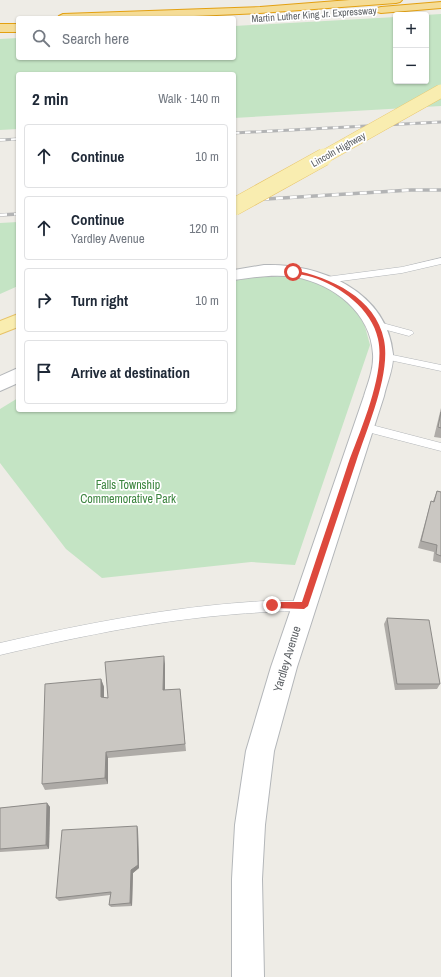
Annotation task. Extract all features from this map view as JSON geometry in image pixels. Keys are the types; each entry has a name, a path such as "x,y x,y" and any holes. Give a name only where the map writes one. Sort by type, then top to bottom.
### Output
{"highway":[{"name":"Martin Luther King Jr. Expressway","path":"112,16 260,10 396,0"},
{"name":"Martin Luther King Jr. Expressway","path":"236,19 441,5"},
{"path":"0,20 16,19"},
{"path":"0,28 16,28"}],"main road":[{"name":"Lincoln Highway","path":"236,205 441,91"},
{"path":"0,328 16,321"}],"street":[{"name":"Yardley Avenue","path":"236,275 273,270 306,274 326,280 356,299 369,313 381,338 383,356 374,396 284,667 260,751 250,825 247,879 248,977"},
{"path":"0,384 16,376"}],"lane":[{"path":"326,280 402,270 441,261"},
{"path":"375,324 409,333"},
{"path":"383,356 441,368"},
{"path":"364,427 441,447"},
{"path":"0,649 82,629 200,610 272,605 304,606"}],"green space":[{"path":"441,14 441,106 236,118 236,72 16,72 16,129 0,130 0,39 16,38 16,60 236,60 236,26 393,17 393,84 429,84 429,15"},
{"path":"16,222 16,287 0,294 0,223"},
{"name":"Falls Township Commemorative Park","path":"257,275 294,276 323,285 348,300 364,323 370,345 295,565 251,562 102,578 66,549 0,463 0,409 16,399 16,412 236,412 236,280"}],"building":[{"path":"441,412 441,428 438,427"},
{"path":"437,491 441,492 441,556 436,554 437,545 421,541 431,501 434,502"},
{"path":"387,618 429,620 440,684 397,684"},
{"path":"164,656 163,690 180,689 185,744 106,752 105,778 42,784 45,684 101,679 101,697 108,698 105,662"},
{"path":"47,803 46,845 0,849 0,808"},
{"path":"137,826 138,865 131,870 130,903 109,905 111,892 56,898 62,830"}],"railway":[{"path":"236,133 441,122"},
{"path":"0,140 16,139"},
{"path":"236,201 411,190 441,190"},
{"path":"0,215 16,214"}],"route":[{"path":"272,605 304,606 374,396 383,356 381,338 377,328 369,313 356,299 326,280 312,275 293,272"}]}
